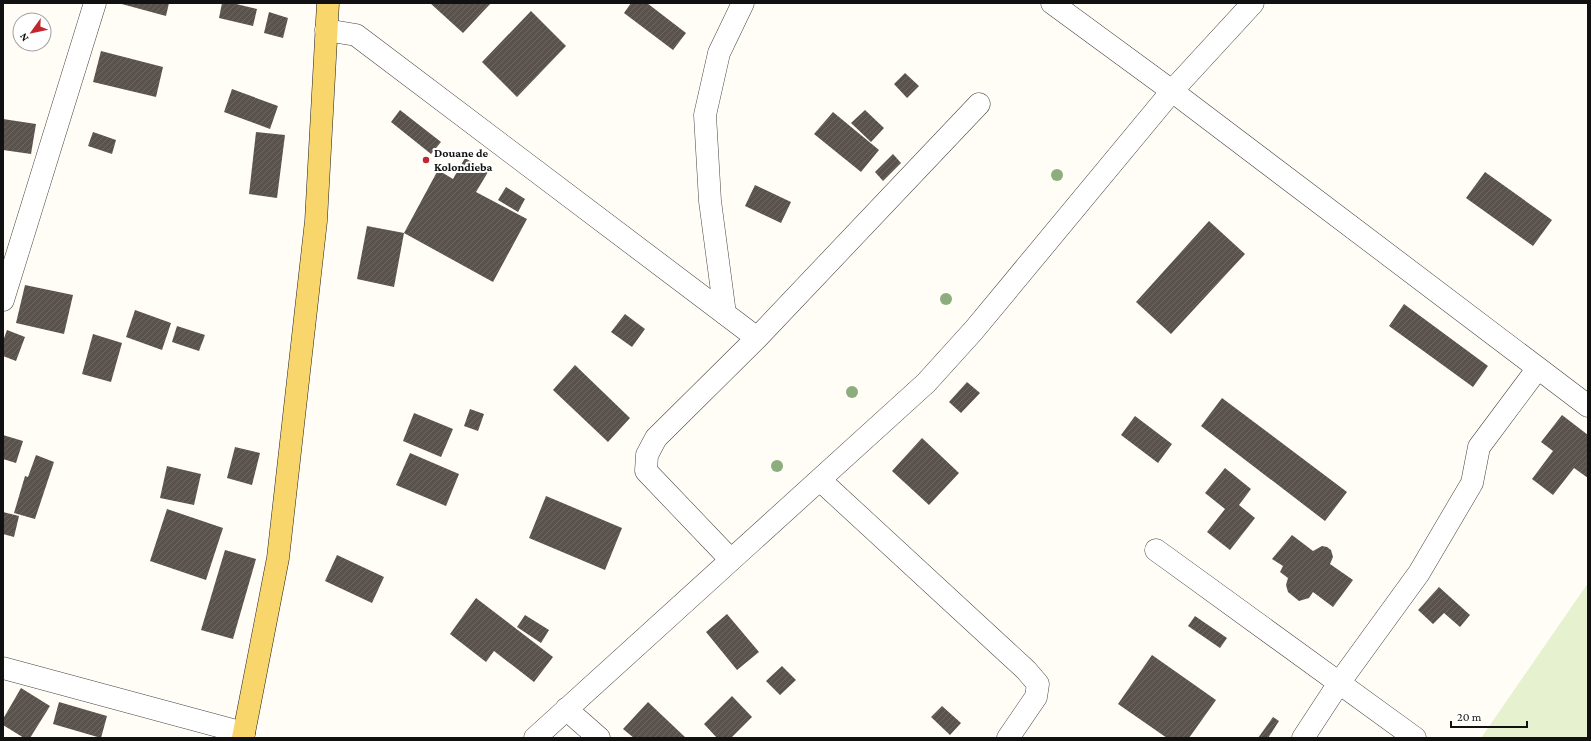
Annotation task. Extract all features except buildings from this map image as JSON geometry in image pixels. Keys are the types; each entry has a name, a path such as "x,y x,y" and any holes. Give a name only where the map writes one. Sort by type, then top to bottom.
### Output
{"main road":[{"path":"244,735 278,558 316,221 328,3"}],"street":[{"path":"3,300 95,3"},
{"path":"724,314 710,201 705,115 719,53 743,3"},
{"path":"1052,3 1172,91 1588,406"},
{"path":"535,738 926,383 958,348 1172,91 1254,3"},
{"path":"326,30 356,35 757,338"},
{"path":"731,560 646,471 647,455 656,438 757,338 979,104"},
{"path":"1303,738 1339,683 1419,573 1472,483 1479,447 1538,368"},
{"path":"820,480 1026,670 1038,684 1036,697 1008,738"},
{"path":"1156,550 1415,738"},
{"path":"3,668 244,735"},
{"path":"566,709 599,738"}],"green space":[{"path":"1588,583 1588,738 1481,738"}],"place":[{"name":"Douane de Kolondieba","path":"426,160"}]}
